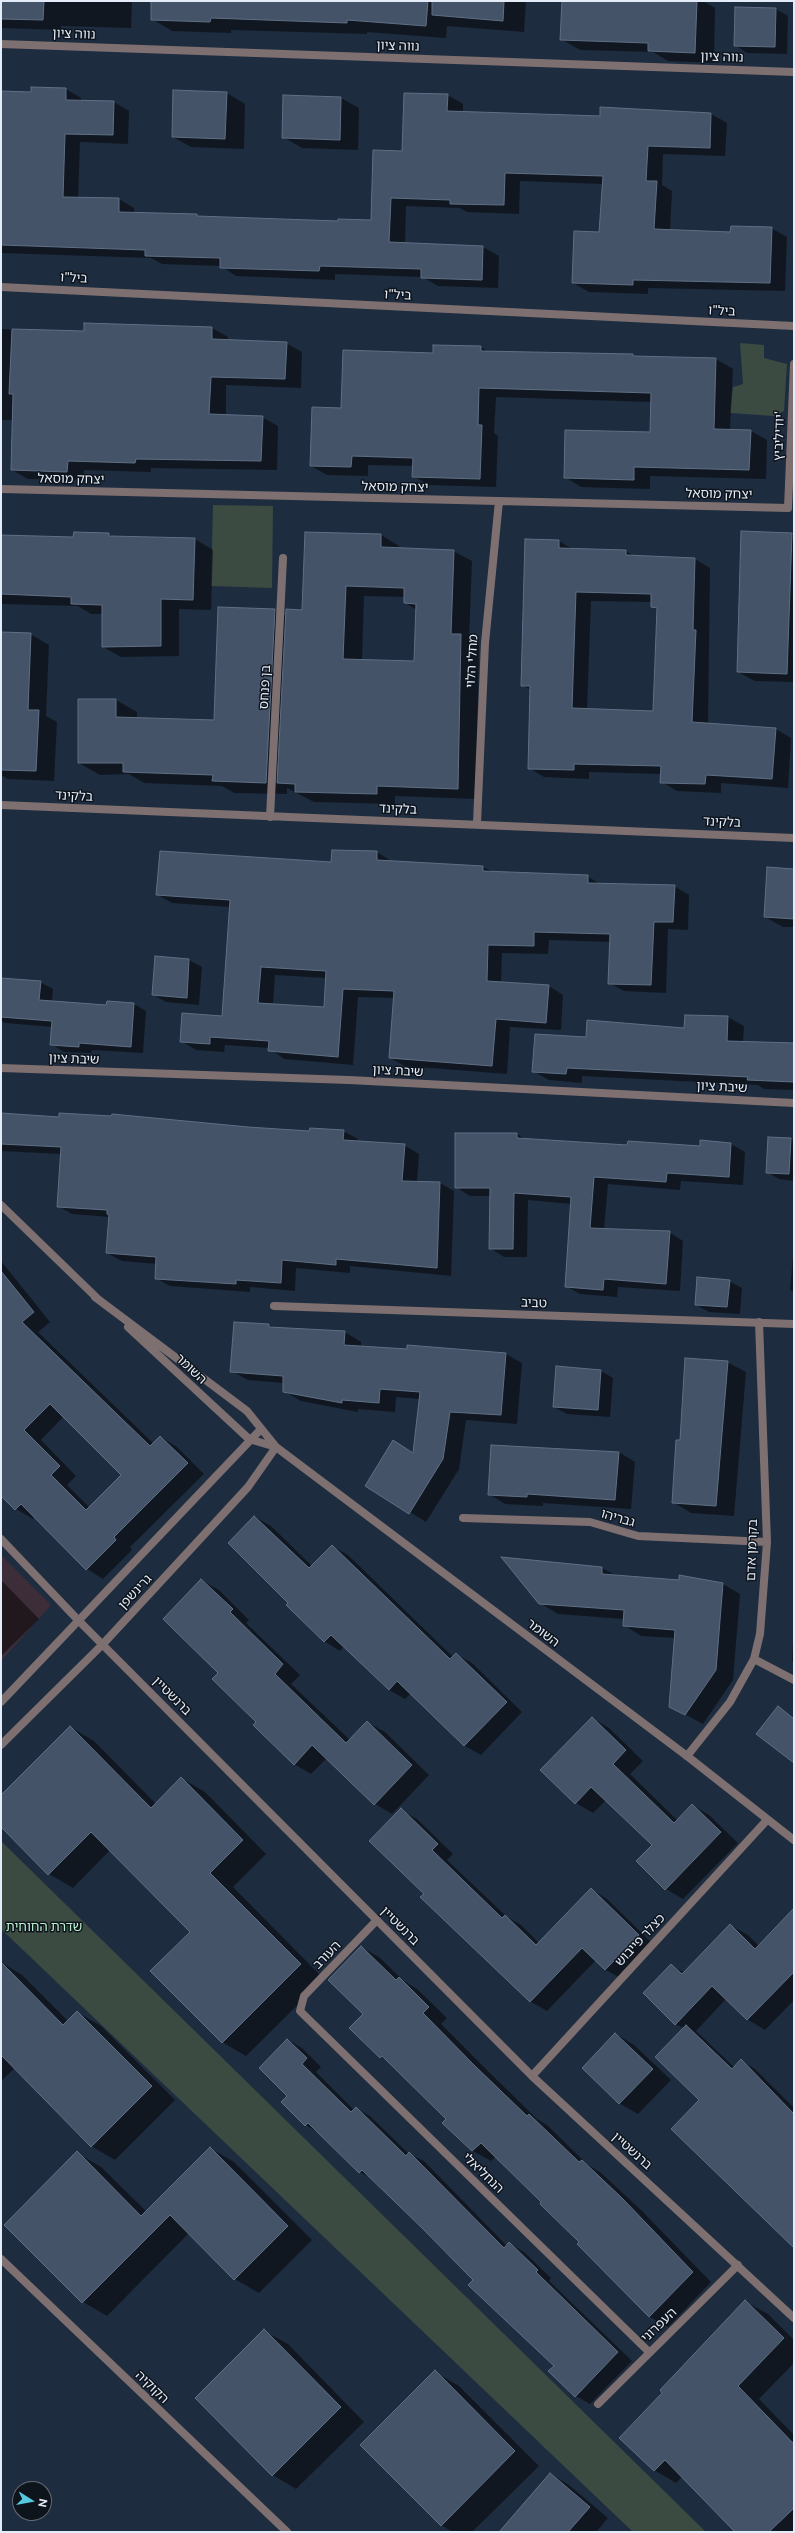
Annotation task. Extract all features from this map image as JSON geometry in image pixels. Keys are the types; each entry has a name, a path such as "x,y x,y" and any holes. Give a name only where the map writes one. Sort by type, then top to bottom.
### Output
{"street":[{"name":"נווה ציון","path":"1,44 794,72"},
{"name":"ביל\"ו","path":"1,287 794,326"},
{"name":"יודיליביץ'","path":"788,508 794,364"},
{"name":"יצחק מוסאל","path":"1,489 788,508"},
{"name":"מחלי הלוי","path":"477,823 485,643 499,501"},
{"name":"בן פנחס","path":"270,817 283,558"},
{"name":"בלקינד","path":"1,805 270,817 477,823 794,838"},
{"name":"שיבת ציון","path":"1,1068 349,1080 794,1103"},
{"name":"השומר","path":"1,1205 95,1297 249,1439 276,1447"},
{"name":"השומר","path":"95,1297 247,1411 276,1447 687,1756 766,1820 794,1840"},
{"name":"טביב","path":"274,1306 794,1324"},
{"name":"בקרמן אדם","path":"687,1756 730,1702 754,1659 760,1634 767,1542 759,1322"},
{"name":"גרינשפן","path":"1,1702 249,1439 261,1429"},
{"name":"גרינשפן","path":"1,1745 103,1644 248,1487 276,1447"},
{"name":"גבריהו","path":"463,1518 590,1522 638,1536 767,1542"},
{"name":"ברנשטיין","path":"1,1538 78,1620 532,2076 794,2318"},
{"path":"754,1659 794,1680"},
{"name":"כצלר פייבוש","path":"532,2076 766,1820"},
{"name":"העורב","path":"300,2011 304,1996 377,1920"},
{"name":"הנחליאלי","path":"300,2011 649,2352"},
{"name":"הקוקיה","path":"1,2259 287,2532"},
{"name":"העפרוני","path":"598,2404 738,2265"}],"shaded area":[{"path":"1,1555 51,1605 1,1661"}],"green space":[{"path":"740,343 764,345 764,358 787,364 784,411 774,416 730,413 733,387 743,384"},
{"path":"213,505 273,506 272,588 211,586"},
{"name":"שדרת החוחית","path":"1,1841 706,2532 633,2532 1,1929"}],"building":[{"path":"1,1 44,1 43,20 1,19"},
{"path":"151,1 428,1 426,26 347,20 347,23 211,18 210,22 151,20"},
{"path":"432,1 504,1 503,21 432,15"},
{"path":"562,1 697,1 695,53 648,51 648,43 560,40"},
{"path":"735,7 776,8 775,47 734,46"},
{"path":"31,87 66,88 66,100 114,101 113,135 65,134 63,197 119,198 119,212 197,214 197,216 338,221 338,219 371,220 373,150 402,151 404,93 448,94 447,111 600,116 600,107 711,113 710,148 648,146 646,181 657,181 654,229 730,232 731,226 772,227 770,283 633,280 633,285 572,283 574,231 599,232 603,176 505,173 504,205 450,204 450,200 391,198 389,242 483,246 482,280 421,278 421,269 320,266 319,271 220,268 220,258 145,256 145,250 1,245 1,91 31,92"},
{"path":"173,90 227,92 225,139 172,137"},
{"path":"283,95 341,97 340,140 282,138"},
{"path":"84,323 212,327 212,339 287,342 285,379 211,377 209,414 263,416 261,461 136,459 135,463 68,461 67,472 11,470 13,394 9,394 12,329 84,331"},
{"path":"433,345 481,346 481,351 633,354 633,356 716,358 714,429 751,430 749,470 634,467 634,480 564,478 565,430 650,432 651,393 479,388 478,425 482,425 480,479 412,477 413,458 352,456 351,467 310,466 312,407 341,408 343,350 433,353"},
{"path":"741,531 792,533 787,674 737,672"},
{"path":"74,532 109,533 109,536 195,538 193,600 161,599 161,646 102,647 102,605 71,604 71,597 1,594 1,535 73,537"},
{"path":"305,532 381,534 381,547 454,550 451,634 461,634 458,789 377,786 377,794 295,792 295,784 277,783 286,609 302,610","holes":["346,586 404,588 404,603 416,604 414,661 343,659"]},
{"path":"525,539 559,540 559,548 626,550 626,555 695,558 693,630 696,630 692,722 776,728 772,779 706,775 705,784 660,783 661,766 574,764 574,770 528,769 530,686 521,686","holes":["576,592 651,594 651,607 657,608 653,711 572,708"]},
{"path":"218,607 275,609 266,783 212,781 213,775 123,772 123,763 78,763 78,699 116,699 116,717 214,720"},
{"path":"1,632 31,633 28,710 39,710 36,771 1,770"},
{"path":"332,850 377,851 377,860 483,866 483,871 588,875 588,883 675,885 673,922 654,922 651,985 608,984 610,934 534,932 534,946 488,945 487,981 549,985 546,1023 496,1019 492,1066 389,1058 394,991 343,989 338,1057 268,1051 269,1041 210,1037 210,1044 180,1042 182,1013 222,1016 230,900 156,895 160,851 331,862","holes":["261,967 326,971 324,1007 258,1003"]},
{"path":"767,867 794,869 794,919 764,917"},
{"path":"155,956 189,959 187,998 152,995"},
{"path":"1,978 41,981 39,1000 106,1005 107,1001 134,1003 131,1047 79,1043 79,1047 50,1045 52,1021 1,1017"},
{"path":"685,1015 728,1016 727,1041 794,1043 794,1082 747,1080 748,1077 567,1068 566,1074 532,1072 535,1034 586,1037 587,1020 684,1028"},
{"path":"1,1113 59,1117 59,1113 111,1116 112,1114 248,1127 309,1131 310,1128 344,1130 343,1140 405,1144 402,1181 440,1182 437,1268 336,1259 336,1265 282,1260 281,1283 236,1280 236,1284 155,1279 156,1257 106,1253 109,1215 107,1214 107,1210 57,1207 61,1147 1,1144"},
{"path":"455,1133 517,1133 517,1138 627,1145 628,1141 700,1146 700,1140 731,1143 729,1177 667,1173 666,1182 594,1177 590,1228 670,1231 666,1284 604,1279 603,1290 565,1287 571,1197 514,1193 513,1249 489,1249 490,1188 455,1188"},
{"path":"768,1137 791,1138 789,1174 766,1173"},
{"path":"1,1271 34,1312 22,1322 150,1446 160,1436 188,1463 114,1537 116,1540 86,1570 21,1504 15,1510 1,1496","holes":["50,1404 121,1475 86,1510 51,1475 60,1466 24,1430"]},
{"path":"697,1277 730,1280 727,1307 695,1305"},
{"path":"234,1322 269,1324 269,1327 345,1331 344,1345 407,1349 407,1345 506,1353 501,1415 450,1412 443,1459 409,1514 365,1486 393,1440 413,1453 420,1392 380,1389 379,1403 342,1400 342,1403 283,1392 283,1376 230,1372"},
{"path":"685,1358 728,1361 716,1506 672,1503 676,1440 680,1440"},
{"path":"556,1366 601,1370 598,1410 553,1407"},
{"path":"491,1445 619,1452 615,1500 527,1494 527,1497 488,1495"},
{"path":"254,1516 309,1568 332,1545 450,1659 456,1653 507,1702 464,1746 397,1681 389,1690 331,1635 324,1642 286,1605 288,1603 228,1543"},
{"path":"501,1557 602,1567 602,1574 679,1580 679,1575 723,1583 716,1670 685,1715 669,1707 675,1630 623,1626 624,1610 539,1604"},
{"path":"201,1579 233,1609 230,1612 283,1664 275,1674 346,1743 367,1721 412,1765 374,1805 312,1745 294,1765 253,1725 256,1722 212,1679 218,1673 163,1619"},
{"path":"778,1706 794,1719 794,1763 756,1734"},
{"path":"592,1717 626,1750 613,1764 674,1823 692,1804 721,1832 665,1890 636,1861 652,1845 591,1787 575,1804 540,1770"},
{"path":"70,1726 151,1808 181,1777 243,1840 210,1873 301,1964 222,2043 150,1971 190,1932 91,1832 48,1875 1,1827 1,1795"},
{"path":"401,1808 438,1844 432,1850 502,1918 505,1915 536,1945 591,1888 639,1935 605,1970 582,1948 530,2002 420,1897 424,1894 369,1841"},
{"path":"794,1908 794,1972 747,2020 712,1986 675,2025 643,1993 671,1964 682,1974 730,1924 755,1949"},
{"path":"361,1946 396,1980 399,1977 429,2007 423,2013 474,2065 527,2116 529,2114 579,2162 582,2160 622,2198 693,2272 649,2317 577,2244 579,2242 540,2204 541,2202 481,2143 472,2151 442,2123 446,2119 382,2056 380,2058 349,2028 363,2014 328,1980"},
{"path":"1,1962 63,2025 77,2011 152,2086 91,2147 1,2055"},
{"path":"686,2025 732,2069 741,2059 794,2114 794,2248 671,2129 699,2100 655,2057"},
{"path":"615,2033 653,2069 619,2104 582,2068"},
{"path":"287,2039 307,2058 302,2064 351,2112 356,2107 406,2156 409,2152 504,2248 509,2242 538,2270 536,2272 618,2352 575,2397 548,2371 554,2366 468,2285 473,2280 422,2228 362,2170 359,2173 308,2123 305,2126 281,2102 287,2096 259,2068"},
{"path":"210,2147 288,2226 234,2280 170,2215 82,2303 4,2225 77,2151 141,2216"},
{"path":"745,2300 784,2338 738,2386 794,2444 794,2508 769,2532 735,2532 665,2460 654,2471 619,2438 662,2393 660,2390"},
{"path":"264,2329 341,2407 272,2476 195,2398"},
{"path":"435,2370 515,2451 441,2526 360,2445"},
{"path":"550,2473 590,2507 568,2532 499,2532"}]}
